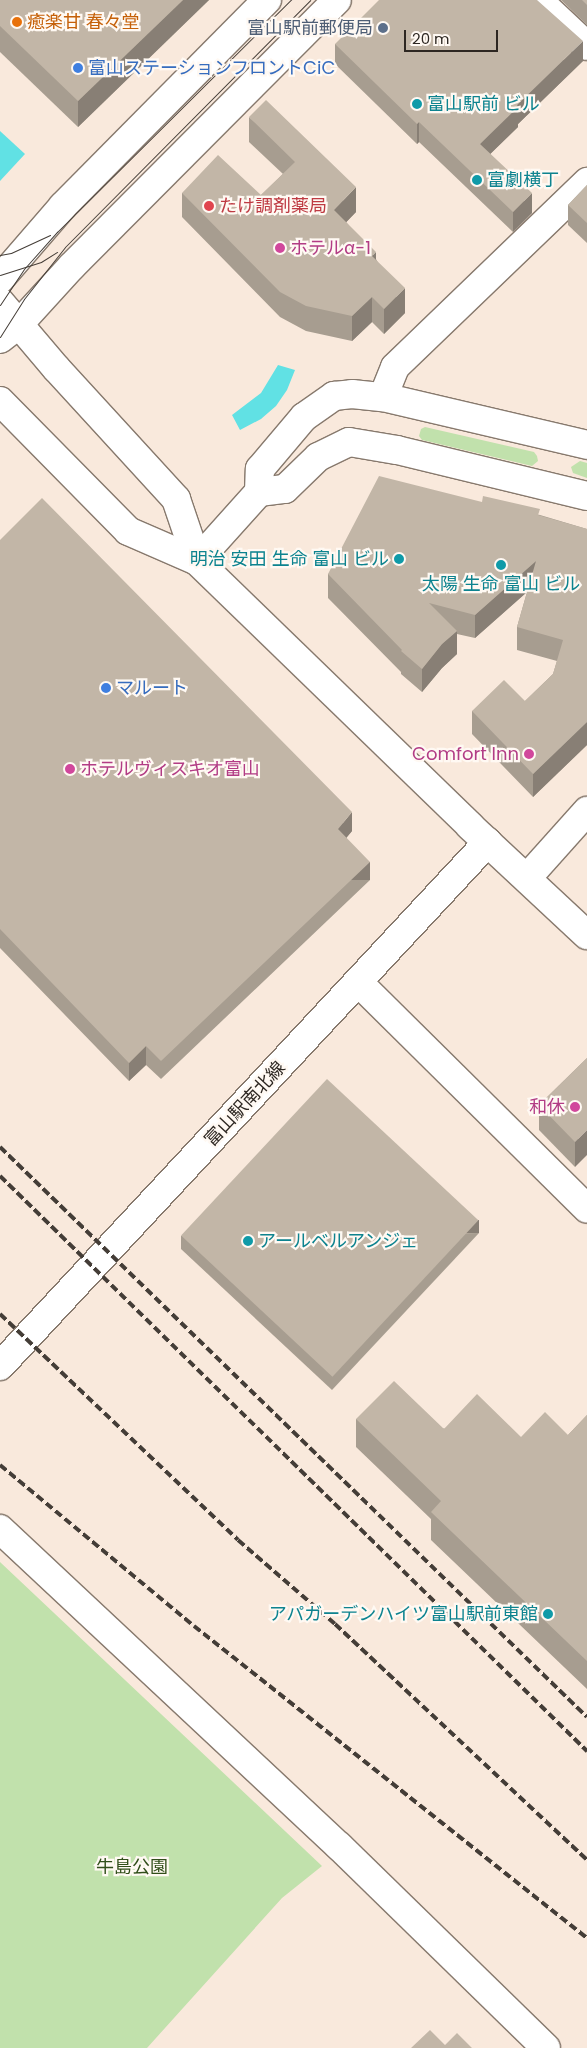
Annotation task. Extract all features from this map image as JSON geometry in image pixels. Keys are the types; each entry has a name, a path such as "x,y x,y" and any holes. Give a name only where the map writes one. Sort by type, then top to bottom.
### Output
{"street":[{"path":"0,279 64,206 267,0"},
{"path":"10,332 72,266 338,0"},
{"path":"538,0 587,46"},
{"path":"384,397 395,367 587,182"},
{"path":"0,302 10,332 56,368 176,499 197,561"},
{"path":"197,561 259,492 260,469 304,417 334,396 352,394 384,397 587,445"},
{"path":"0,401 128,531 197,561 587,935"},
{"path":"259,492 285,489 318,457 349,442 397,450 587,496"},
{"path":"527,878 587,811"},
{"name":"富山駅南北線","path":"0,1366 488,842"},
{"path":"358,982 587,1209"},
{"path":"0,1529 339,1846 546,2048"}],"green space":[{"path":"425,427 534,452 538,461 532,466 422,440 419,436 421,429"},
{"path":"580,461 587,463 587,478 573,473 571,467"},
{"name":"牛島公園","path":"0,1562 322,1866 282,1898 147,2048 0,2048"}],"water":[{"path":"0,131 25,154 0,181"},
{"path":"278,365 295,370 287,390 276,406 261,419 240,430 232,415 261,393"}],"building":[{"name":"富山ステーションフロントCiC","path":"0,0 183,0 78,101 0,26"},
{"path":"379,0 537,0 583,41 480,144 532,193 513,212 419,122 417,124 335,44"},
{"path":"266,100 356,187 334,210 376,252 372,256 405,288 384,309 372,297 352,316 306,306 280,292 182,193 218,155 261,195 295,162 249,117"},
{"path":"587,185 587,223 568,205"},
{"path":"379,476 482,502 483,496 540,509 538,515 587,529 587,722 533,774 472,711 504,680 525,701 553,674 563,640 517,627 536,561 475,615 429,603 457,631 442,644 422,669 401,651 328,574"},
{"name":"マルート","path":"42,498 352,812 338,829 370,862 161,1061 146,1046 129,1063 0,929 0,540"},
{"path":"587,1058 587,1130 575,1142 539,1105"},
{"name":"アールベルアンジェ","path":"327,1079 478,1220 332,1377 181,1236"},
{"name":"アパガーデンハイツ富山駅前東館","path":"394,1381 444,1429 477,1394 521,1437 545,1412 568,1435 587,1415 587,1661 431,1512 441,1501 356,1419"},
{"path":"430,2030 445,2045 457,2033 472,2048 411,2048"}],"tram line":[{"path":"0,305 24,269 57,232 291,0"},
{"path":"0,337 24,299 65,247 310,0"},
{"path":"0,255 11,253 50,235"},
{"path":"0,275 41,262 57,252"}],"railway":[{"path":"0,1147 587,1717"},
{"path":"0,1176 587,1751"},
{"path":"0,1314 238,1540 335,1624 587,1860"},
{"path":"0,1465 194,1626 587,1938"}],"place":[{"name":"癒楽甘 春々堂","path":"17,22"},
{"name":"富山駅前郵便局","path":"383,28"},
{"name":"富山ステーションフロントCiC","path":"78,68"},
{"name":"富山駅前 ビル","path":"417,104"},
{"name":"富劇横丁","path":"477,180"},
{"name":"たけ調剤薬局","path":"209,206"},
{"name":"ホテルα-1","path":"280,248"},
{"name":"明治 安田 生命 富山 ビル","path":"399,559"},
{"name":"太陽 生命 富山 ビル","path":"501,565"},
{"name":"マルート","path":"106,688"},
{"name":"Comfort Inn","path":"529,754"},
{"name":"ホテルヴィスキオ富山","path":"70,769"},
{"name":"和休","path":"575,1107"},
{"name":"アールベルアンジェ","path":"248,1241"},
{"name":"アパガーデンハイツ富山駅前東館","path":"548,1614"}]}
